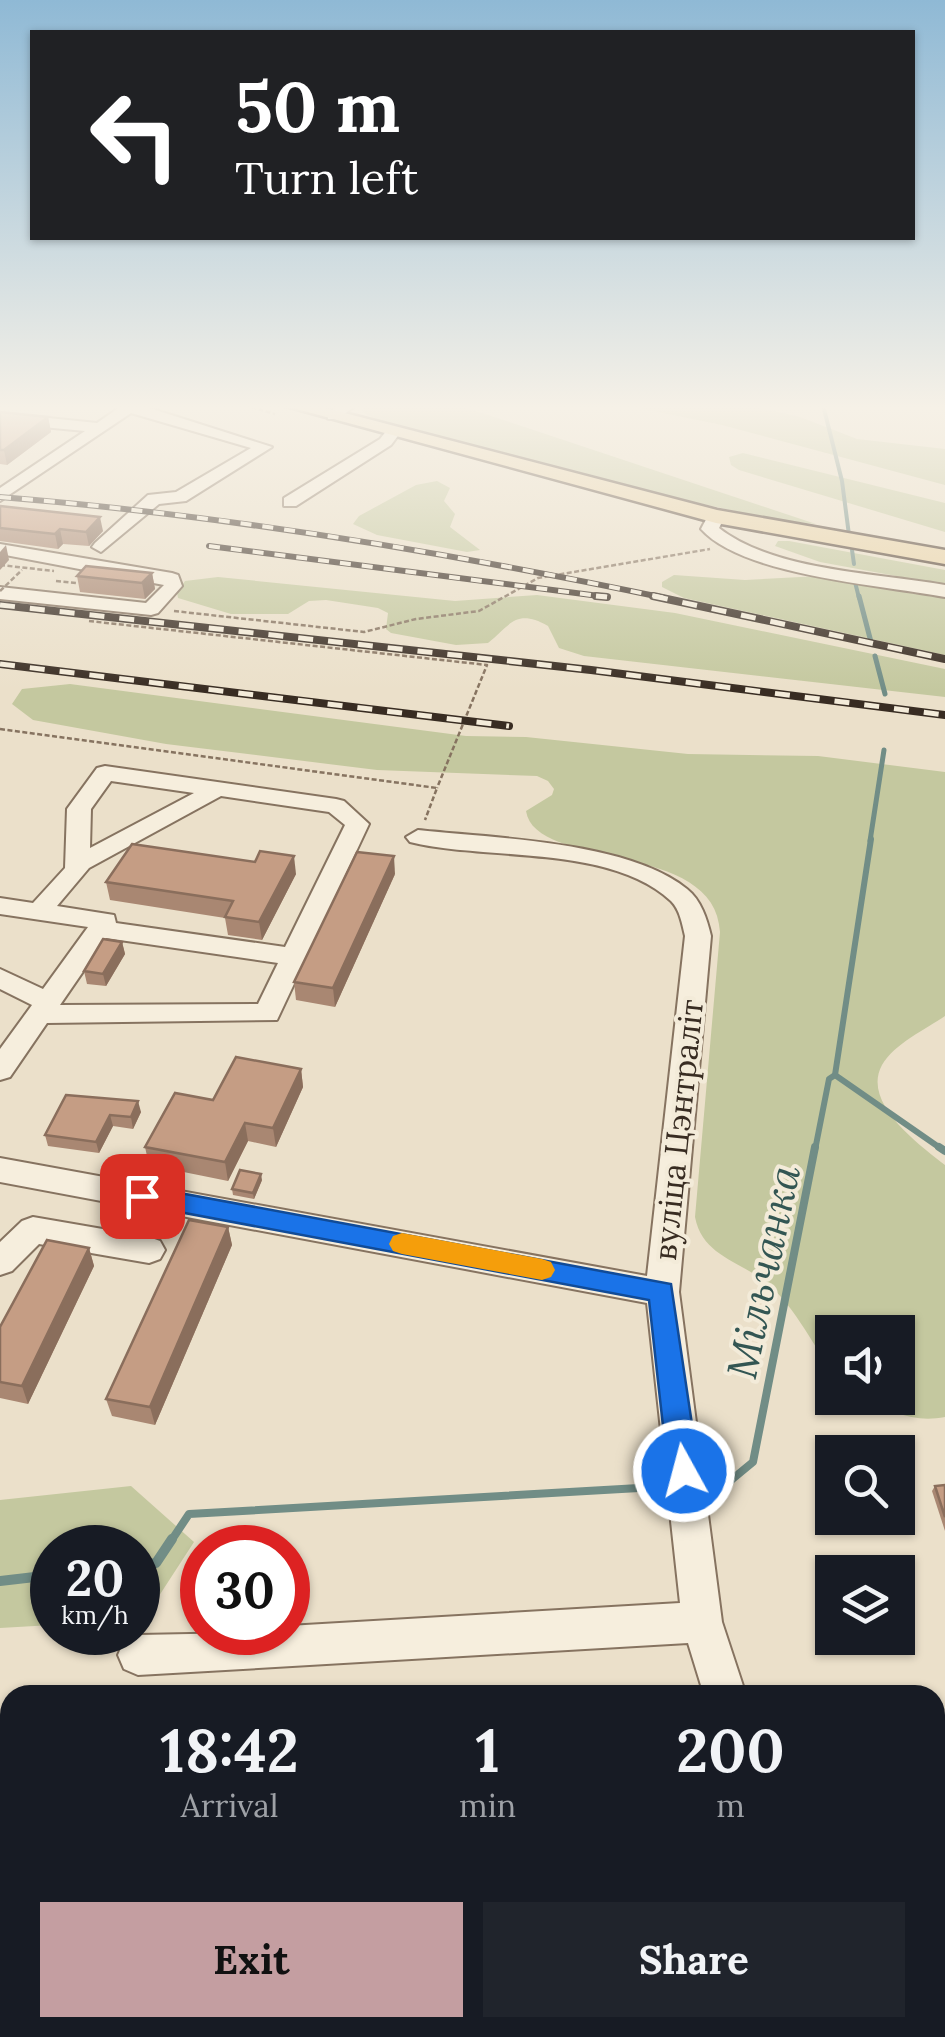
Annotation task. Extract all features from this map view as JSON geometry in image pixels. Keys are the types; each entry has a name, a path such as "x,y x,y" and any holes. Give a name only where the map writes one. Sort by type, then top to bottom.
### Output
{"main road":[{"path":"654,500 716,516 945,557"}],"street":[{"path":"101,547 154,500"},
{"path":"716,516 710,528 729,546 848,574 945,591"},
{"path":"0,550 26,561 172,579 173,586 151,609 0,592"},
{"path":"2,576 26,561"},
{"path":"0,978 44,1008 268,1014 357,824 336,806 105,773 79,809 78,870 38,911"},
{"path":"78,864 218,788"},
{"name":"вуліца Цэнтраліт","path":"418,837 617,864 653,877 677,893 692,911 698,936 662,1292 702,1622 722,1685"},
{"path":"0,906 105,921 0,1070"},
{"path":"100,928 294,957"},
{"path":"1,1169 662,1292"},
{"path":"0,1262 32,1230 149,1250"},
{"path":"138,1656 702,1622"}],"path":[{"path":"151,609 364,632 416,618 479,612 538,578 729,546"},
{"path":"0,565 26,561 54,571"},
{"path":"0,592 26,561"},
{"path":"78,619 487,665 418,837"},
{"path":"0,729 437,788"}],"green space":[{"path":"388,500 444,500 455,514 450,527 480,550 467,552 377,535 353,524 359,516"},
{"path":"686,500 744,500 816,524 776,520"},
{"path":"839,500 945,503 945,532"},
{"path":"778,541 945,570 945,585 820,562 775,546"},
{"path":"674,575 745,580 820,576 945,595 945,655 684,598 662,587 662,582"},
{"path":"218,577 455,601 537,595 675,613 945,669 945,697 584,656 559,648 548,626 528,619 514,621 488,643 456,645 391,633 386,629 388,613 378,608 326,600 309,601 288,614 231,614 178,598 185,581"},
{"path":"70,684 466,736 526,737 688,754 818,756 945,772 945,1016 894,1050 882,1065 878,1079 879,1094 896,1122 945,1165 945,1417 905,1415 915,1415 915,1315 815,1315 815,1345 771,1287 720,1254 699,1229 695,1217 720,932 711,903 689,882 659,869 560,842 537,830 526,811 552,795 554,789 537,776 377,770 166,744 33,720 12,704 22,689"},
{"path":"131,1486 180,1530 180,1564 160,1594 160,1525 30,1525 30,1626 0,1628 0,1500"}],"building":[{"path":"0,506 100,517 86,532 60,529 55,534 0,528"},
{"path":"86,566 152,573 142,583 77,576"},
{"path":"132,844 255,862 260,851 294,856 259,922 225,917 233,901 106,882"},
{"path":"357,852 394,856 333,988 294,982"},
{"path":"103,939 122,942 103,974 84,971"},
{"path":"236,1057 301,1069 273,1128 245,1123 225,1162 145,1147 175,1093 213,1100"},
{"path":"66,1095 138,1101 131,1117 110,1115 96,1142 45,1135"},
{"path":"240,1170 261,1174 253,1193 232,1189"},
{"path":"189,1220 228,1227 150,1407 106,1399"},
{"path":"47,1240 89,1248 22,1386 0,1382 0,1327"},
{"path":"945,1485 945,1517 935,1486"}],"waterway":[{"name":"Мільчанка","path":"844,500 849,535"},
{"name":"Мільчанка","path":"852,550 854,564"},
{"name":"Мільчанка","path":"855,582 859,598"},
{"name":"Мільчанка","path":"859,596 871,642"},
{"name":"Мільчанка","path":"875,656 885,694"},
{"name":"Мільчанка","path":"870,841 884,750"},
{"name":"Мільчанка","path":"835,1075 871,839"},
{"name":"Мільчанка","path":"815,1150 829,1079 835,1075"},
{"path":"835,1075 943,1150"},
{"name":"Мільчанка","path":"697,1484 730,1481 753,1462 815,1147"},
{"path":"939,1147 945,1151"},
{"name":"Мільчанка","path":"171,1541 189,1514 674,1486"},
{"name":"Мільчанка","path":"160,1557 172,1539"},
{"name":"Мільчанка","path":"0,1581 30,1578"}],"railway":[{"path":"32,500 334,537 665,598"},
{"path":"209,546 607,597 596,596"},
{"path":"653,596 945,659"},
{"path":"0,605 591,670 945,715"},
{"path":"0,664 509,726"}],"slow traffic":[{"path":"402,1244 542,1270"}],"route":[{"path":"142,1196 662,1292 684,1471"}]}
